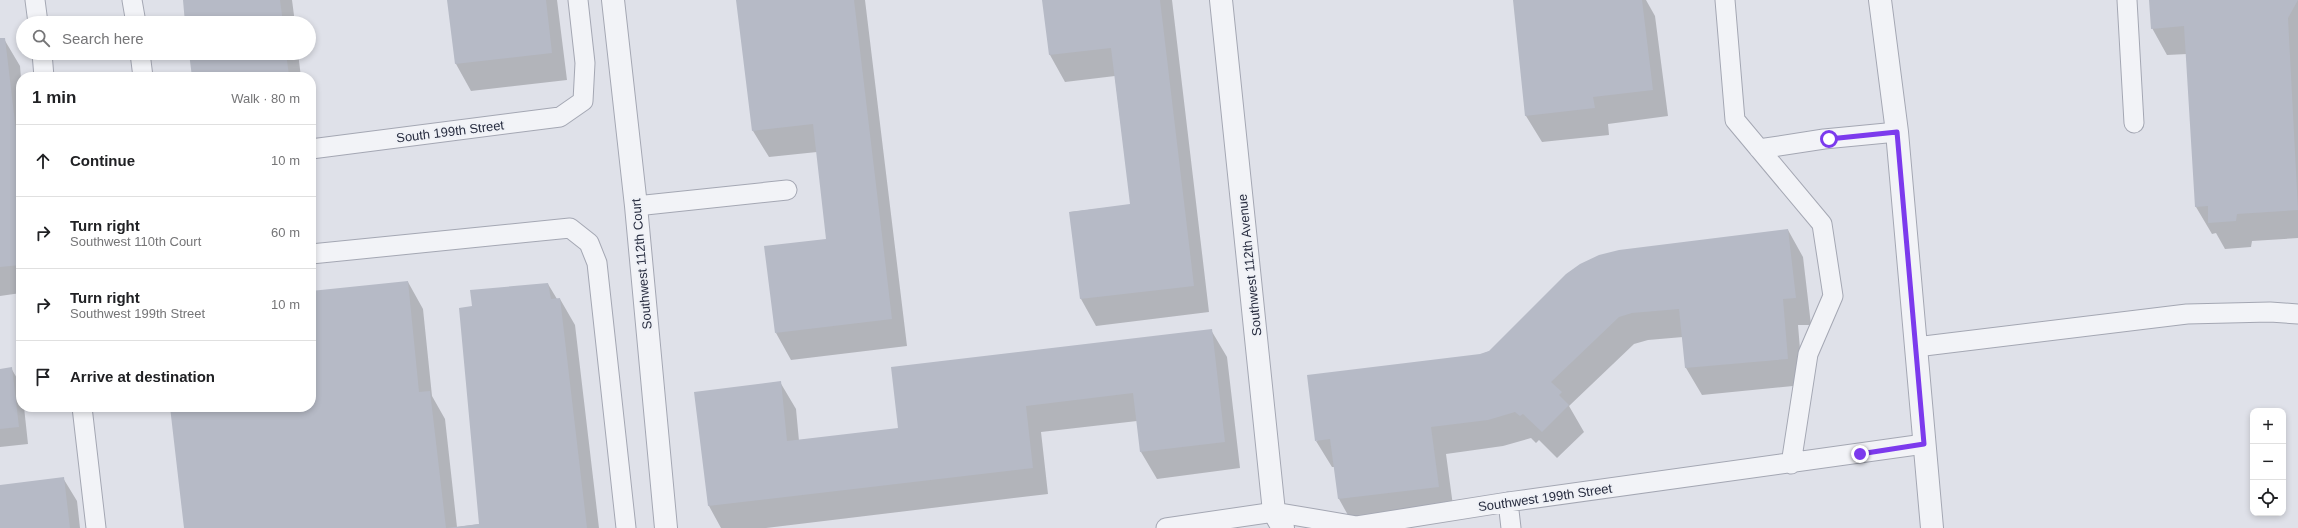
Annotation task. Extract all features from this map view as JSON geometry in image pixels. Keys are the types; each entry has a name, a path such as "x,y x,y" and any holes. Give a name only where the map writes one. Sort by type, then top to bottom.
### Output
{"street":[{"name":"Southwest 112th Court","path":"613,0 636,206 666,528"},
{"name":"Southwest 112th Avenue","path":"1221,0 1278,520"},
{"path":"1880,0 1897,132 1932,528"}],"lane":[{"path":"36,0 37,16"},
{"path":"132,0 135,16"},
{"name":"South 199th Street","path":"316,148 560,117 583,101 585,64 578,0"},
{"path":"1725,0 1735,120 1822,224 1833,296 1808,354 1791,464"},
{"path":"2127,0 2134,124"},
{"path":"43,60 44,72"},
{"path":"141,60 142,72"},
{"path":"1759,149 1824,139 1897,132"},
{"path":"636,206 787,190"},
{"path":"316,253 570,228 589,243 597,263 626,528"},
{"path":"1916,347 2180,315 2270,312 2298,314"},
{"path":"83,412 96,528"},
{"name":"Southwest 199th Street","path":"1166,528 1278,520 1357,526 1508,502 1791,464 1924,444"},
{"path":"1508,502 1511,528"}],"building":[{"path":"183,0 280,0 282,16 184,16"},
{"path":"447,0 546,0 552,53 455,64"},
{"path":"736,0 854,0 892,319 775,333 764,246 826,239 813,124 752,131"},
{"path":"1042,0 1160,0 1194,286 1080,299 1069,212 1130,204 1111,48 1049,55"},
{"path":"1513,0 1642,0 1653,90 1593,97 1595,108 1525,116"},
{"path":"2149,0 2298,0 2288,18 2298,210 2237,214 2236,221 2208,223 2208,206 2195,207 2184,26 2151,29"},
{"path":"0,38 5,38 16,131 16,265 0,267"},
{"path":"190,60 287,60 289,72 191,72"},
{"path":"1788,229 1796,298 1783,299 1788,359 1685,368 1679,309 1632,313 1619,317 1551,382 1562,392 1559,395 1569,405 1542,432 1523,414 1520,416 1515,412 1488,420 1431,427 1439,487 1338,499 1330,439 1315,441 1307,375 1480,354 1489,351 1566,274 1580,264 1599,255 1619,250"},
{"path":"408,281 419,392 430,391 446,528 184,528 171,412 316,412 316,290"},
{"path":"548,283 551,299 560,298 587,528 447,528 479,524 459,308 472,306 470,290"},
{"path":"1212,329 1225,442 1140,452 1133,393 1026,406 1033,468 708,506 694,392 781,381 787,441 898,428 891,367"},
{"path":"12,367 16,412 17,412 19,427 0,429 0,369"},
{"path":"64,477 70,528 0,528 0,485"}],"route":[{"path":"1829,139 1897,132 1924,444 1860,454"}]}
